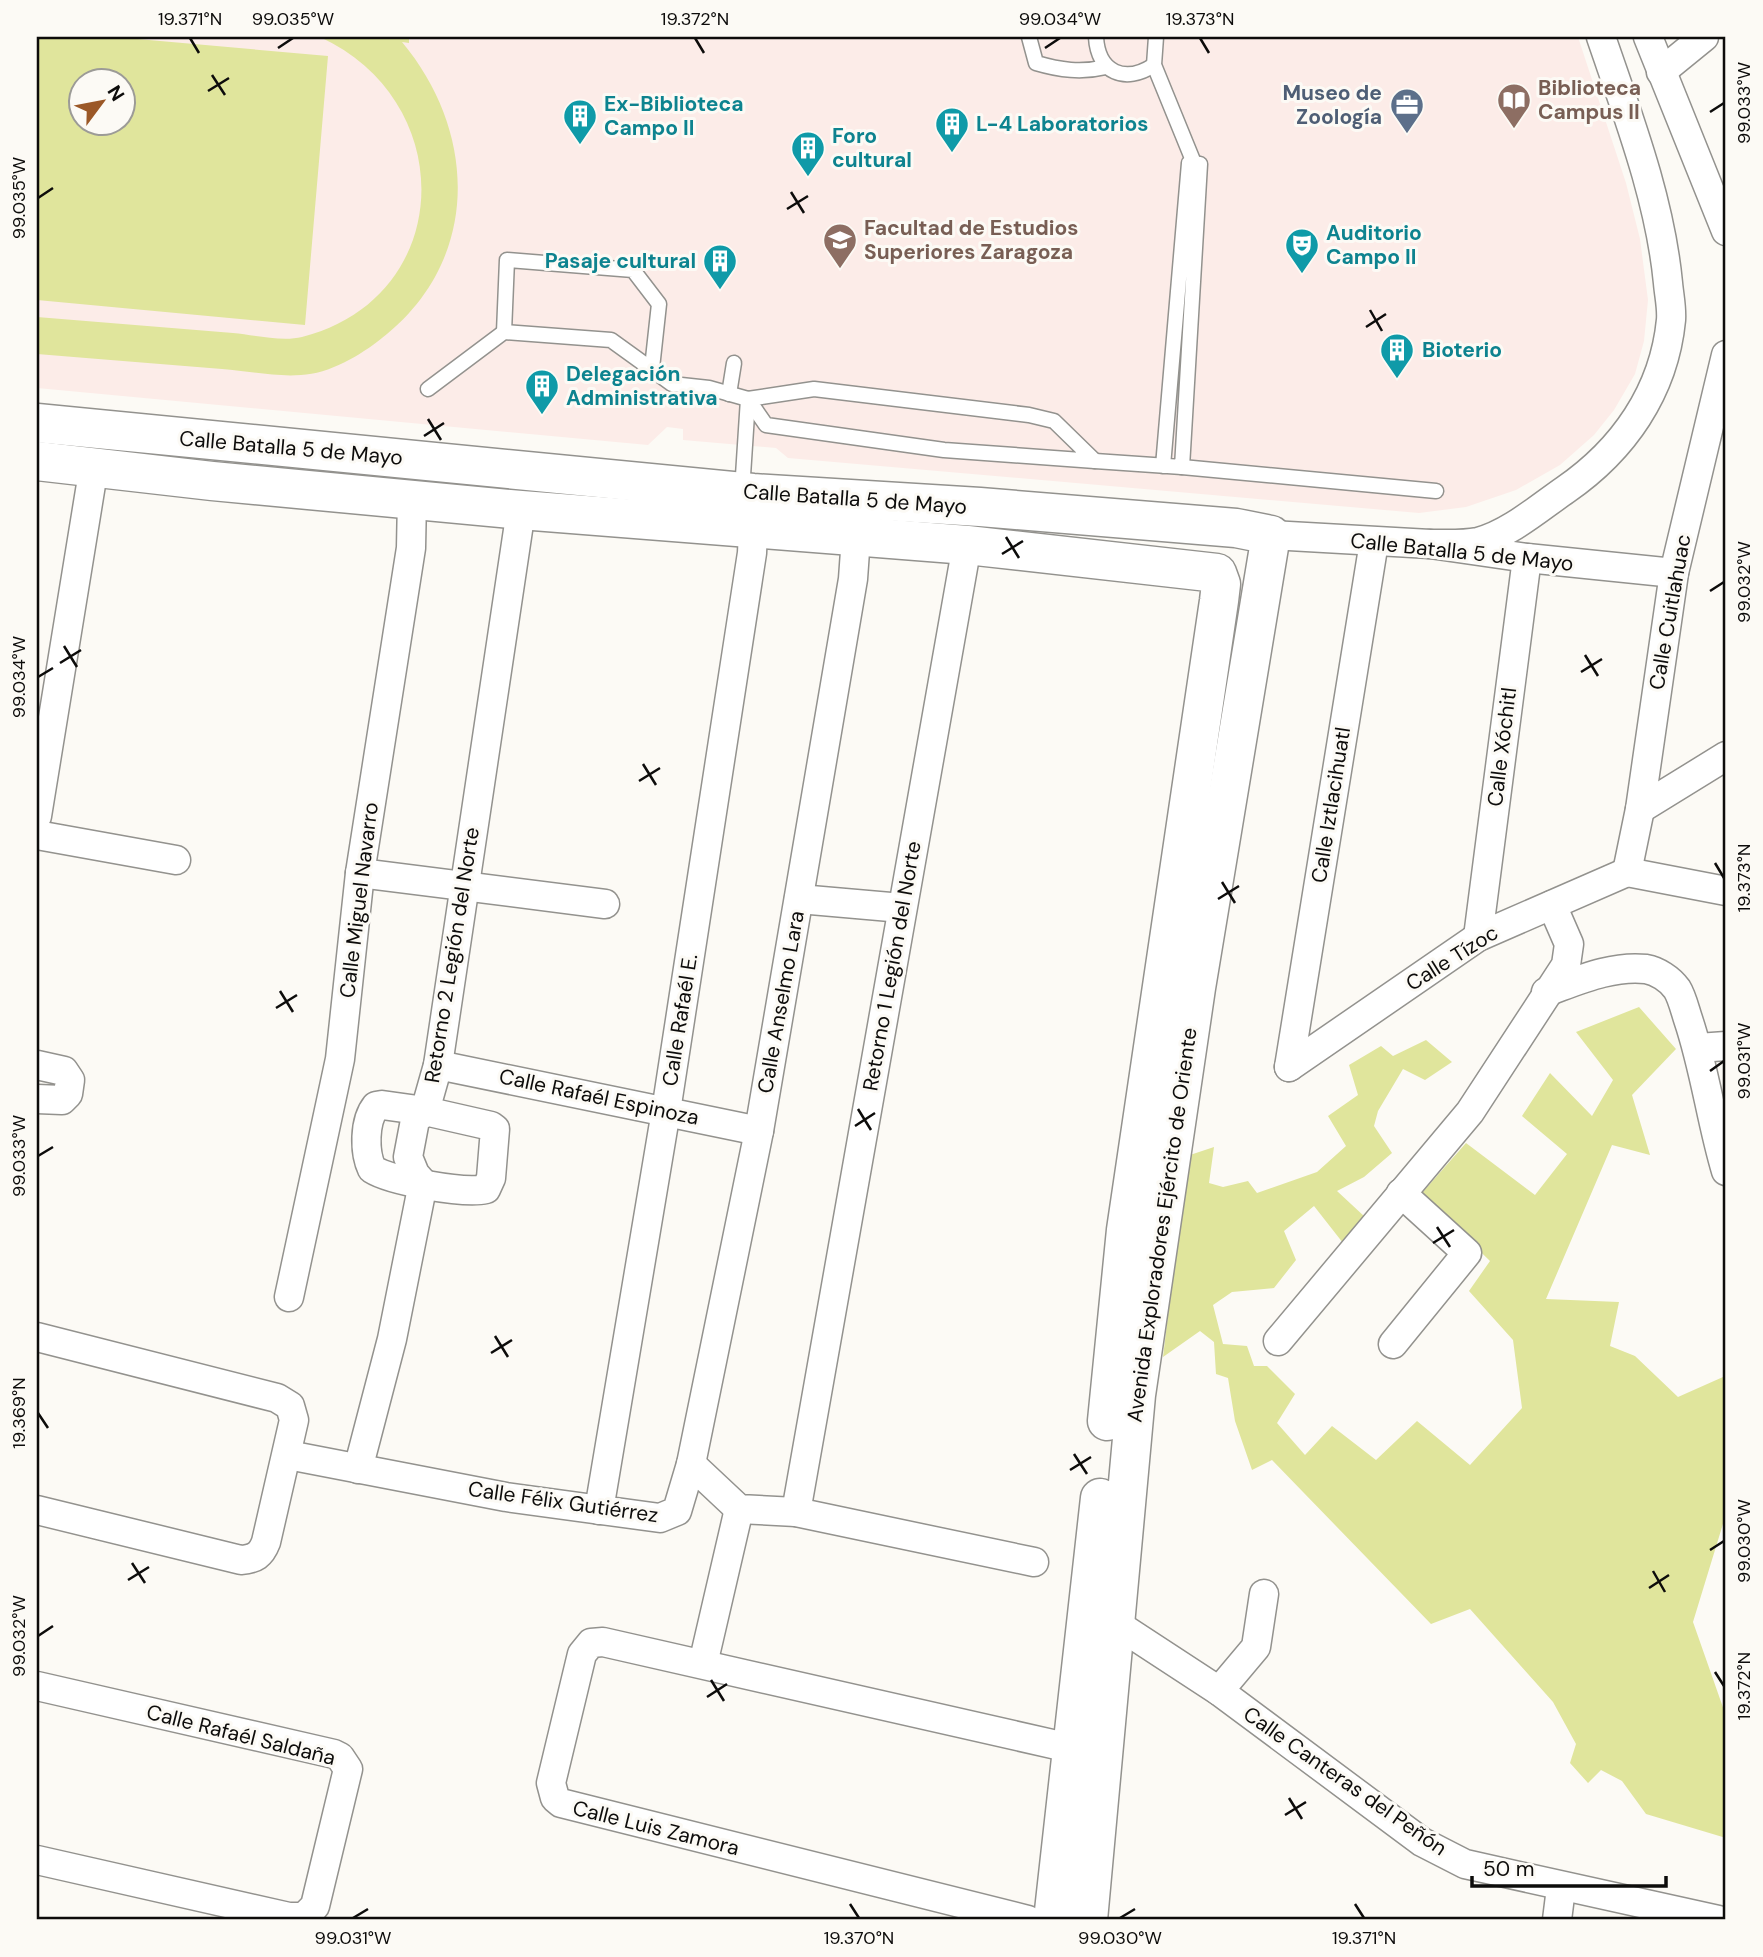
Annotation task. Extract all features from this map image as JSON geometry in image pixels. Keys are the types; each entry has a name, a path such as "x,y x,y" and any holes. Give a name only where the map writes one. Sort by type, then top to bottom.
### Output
{"street":[{"path":"1430,544 1459,544 1489,537 1581,479 1602,461 1640,415 1659,374 1672,317 1665,252 1627,114 1601,37"},
{"path":"1648,37 1726,231"},
{"path":"1661,72 1704,37"},
{"name":"Calle Cuitlahuac","path":"1627,872 1640,809 1674,573 1726,355"},
{"name":"Calle Batalla 5 de Mayo","path":"37,423 418,460 749,505 856,537 967,545 1212,570 1217,573 1221,584"},
{"path":"212,481 214,441"},
{"path":"412,499 418,460"},
{"name":"Calle Batalla 5 de Mayo","path":"37,461 212,481 521,510 749,505 980,506 1236,528 1271,535 1430,544 1527,558 1674,573"},
{"path":"37,816 94,466"},
{"name":"Calle Miguel Navarro","path":"289,1297 340,1059 360,873 411,548 412,499"},
{"name":"Calle Rafaél E.","path":"599,1510 666,1111 752,552 749,505"},
{"name":"Retorno 2 Legión del Norte","path":"423,1183 415,1174 408,1157 415,1120 425,1111 438,1065 521,510"},
{"name":"Avenida Exploradores Ejército de Oriente","path":"1053,1920 1070,1748 1094,1562 1196,988 1271,535"},
{"name":"Calle Anselmo Lara","path":"691,1464 759,1131 853,579 856,537"},
{"name":"Calle Iztlacihuatl","path":"1289,1067 1374,542"},
{"name":"Retorno 1 Legión del Norte","path":"796,1512 967,545"},
{"name":"Calle Xóchitl","path":"1478,937 1527,558"},
{"name":"Avenida Exploradores Ejército de Oriente","path":"1088,1920 1115,1623 1126,1230 1196,773 1221,584"},
{"path":"1640,809 1726,756"},
{"path":"37,835 176,860"},
{"path":"1627,872 1726,891"},
{"name":"Calle Tízoc","path":"1289,1067 1478,937 1627,872"},
{"path":"360,873 464,884 605,904"},
{"path":"799,899 902,908"},
{"path":"1278,1341 1469,1112 1566,965 1569,944 1552,905"},
{"path":"1546,992 1596,975 1647,969 1665,976 1678,990 1698,1048 1713,1127 1726,1171"},
{"path":"1698,1048 1726,1046"},
{"path":"37,1065 64,1071 70,1080 68,1094 62,1100 37,1098"},
{"name":"Calle Rafaél Espinoza","path":"438,1065 759,1131"},
{"path":"376,1106 425,1111 486,1123 495,1129 497,1135 491,1178 486,1189 472,1191 423,1183 372,1169 366,1152 370,1116 376,1106"},
{"path":"358,1469 392,1339 423,1183"},
{"path":"1393,1344 1467,1253 1401,1193"},
{"path":"37,1337 277,1398 290,1406 294,1420 266,1542 258,1556 242,1560 37,1510"},
{"name":"Calle Félix Gutiérrez","path":"288,1455 506,1497 660,1518 672,1515 680,1506 691,1464"},
{"path":"691,1464 739,1509 796,1512 1034,1562"},
{"path":"703,1664 739,1509"},
{"path":"1219,1691 1256,1647 1264,1594"},
{"name":"Calle Canteras del Peñón","path":"1115,1623 1219,1691 1422,1842 1465,1864 1561,1888 1718,1920"},
{"name":"Calle Luis Zamora","path":"1028,1920 561,1804 555,1798 551,1783 582,1654 590,1643 603,1642 1070,1748"},
{"name":"Calle Rafaél Saldaña","path":"37,1686 334,1754 345,1762 348,1769 315,1906 304,1917 289,1917 37,1860"},
{"path":"1557,1920 1561,1888"}],"lane":[{"path":"1029,37 1036,64 1061,70 1088,71 1106,68 1125,75 1144,72 1154,65"},
{"path":"1096,37 1097,51 1106,68"},
{"path":"1156,37 1154,65 1194,163"},
{"path":"1163,466 1189,163 1194,163 1200,164 1182,467"},
{"path":"504,332 507,260 633,270 659,304 652,368"},
{"path":"428,389 504,332 611,340 672,384 748,399 814,389 1029,415 1054,421 1095,461"},
{"path":"729,394 734,363"},
{"path":"748,399 766,425 944,450 1182,467 1436,491"},
{"path":"748,399 749,505"}],"shaded area":[{"name":"Facultad de Estudios Superiores Zaragoza","path":"37,37 1578,37 1626,183 1640,239 1648,300 1644,341 1635,374 1614,410 1594,435 1560,465 1516,490 1466,507 1419,513 788,458 776,448 683,440 683,429 667,427 648,445 37,388"}],"green space":[{"path":"37,37 115,37 328,56 305,325 37,300"},
{"path":"320,37 409,37 409,43 402,42 427,78 445,116 455,155 458,195 452,234 438,272 414,307 382,338 364,351 312,374 272,375 37,354 37,317 294,338 352,316 389,283 412,242 421,197 417,150 398,106 366,67"},
{"path":"1639,1007 1676,1049 1632,1095 1650,1155 1612,1145 1546,1299 1619,1302 1610,1346 1635,1356 1678,1397 1723,1377 1726,1380 1726,1514 1693,1622 1726,1716 1726,1838 1646,1814 1622,1781 1601,1770 1588,1783 1570,1763 1576,1744 1553,1702 1470,1609 1431,1624 1272,1460 1252,1470 1235,1421 1228,1378 1216,1374 1214,1342 1200,1331 1163,1357 1187,1156 1214,1147 1209,1183 1223,1187 1248,1181 1257,1193 1317,1172 1346,1146 1328,1116 1358,1095 1349,1065 1381,1046 1393,1056 1426,1040 1452,1062 1425,1080 1403,1069 1378,1111 1374,1126 1392,1153 1364,1177 1337,1191 1365,1217 1343,1243 1314,1206 1284,1231 1296,1260 1274,1288 1232,1292 1213,1305 1223,1344 1247,1346 1254,1366 1267,1366 1295,1394 1277,1423 1305,1455 1332,1426 1376,1460 1417,1421 1470,1465 1522,1408 1513,1340 1469,1291 1490,1261 1421,1194 1466,1143 1535,1195 1567,1154 1522,1116 1550,1073 1592,1116 1613,1080 1576,1032"}],"place":[{"name":"Biblioteca Campus II","path":"1514,130"},
{"name":"Museo de Zoología","path":"1407,135"},
{"name":"Ex-Biblioteca Campo II","path":"580,146"},
{"name":"L-4 Laboratorios","path":"952,154"},
{"name":"Foro cultural","path":"808,178"},
{"name":"Facultad de Estudios Superiores Zaragoza","path":"840,270"},
{"name":"Auditorio Campo II","path":"1302,275"},
{"name":"Pasaje cultural","path":"720,291"},
{"name":"Bioterio","path":"1397,380"},
{"name":"Delegación Administrativa","path":"542,416"}]}
